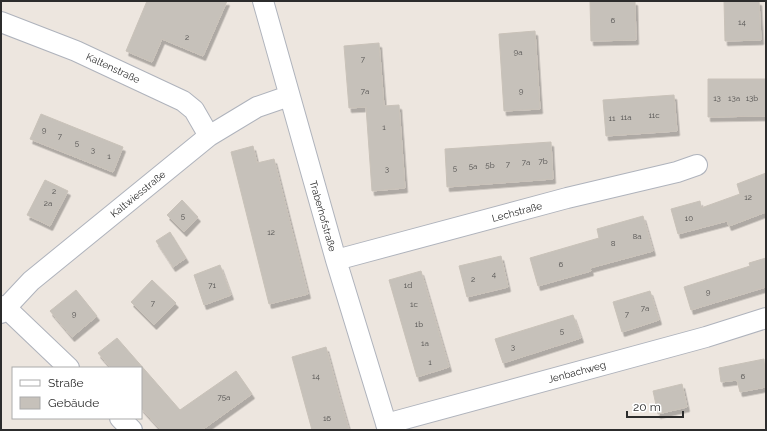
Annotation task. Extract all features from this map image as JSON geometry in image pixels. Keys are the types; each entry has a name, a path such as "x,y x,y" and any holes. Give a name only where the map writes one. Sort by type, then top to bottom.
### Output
{"street":[{"name":"Traberhofstraße","path":"263,1 336,260 387,427"},
{"name":"Kaltenstraße","path":"1,22 76,51 183,101 194,110 209,136"},
{"name":"Kaltwiesstraße","path":"2,309 31,281 209,136 257,107 289,96"},
{"name":"Lechstraße","path":"336,260 567,198 677,172 697,165"},
{"path":"2,309 68,367"},
{"name":"Jenbachweg","path":"387,427 706,337 766,318"},
{"path":"121,419 132,430"}],"building":[{"path":"147,1 227,1 203,56 162,39 152,62 126,51"},
{"path":"590,1 635,1 636,40 591,41"},
{"path":"724,1 759,1 761,40 725,41"},
{"path":"535,31 540,109 504,111 499,34"},
{"path":"379,43 384,106 399,105 405,188 372,191 366,107 349,108 344,46"},
{"path":"708,79 766,79 766,116 708,117"},
{"path":"674,95 677,131 606,136 603,100"},
{"path":"41,114 123,147 113,172 30,139"},
{"path":"551,142 553,179 447,187 445,149"},
{"path":"253,146 257,163 274,159 308,294 269,304 231,152"},
{"path":"766,173 766,212 729,226 727,221 678,234 671,209 700,201 701,208 740,194 737,184"},
{"path":"45,180 68,191 50,226 27,215"},
{"path":"182,200 198,217 184,232 167,215"},
{"path":"643,216 653,251 590,268 591,271 538,286 530,258 599,238 597,229"},
{"path":"170,232 186,258 173,267 156,241"},
{"path":"501,256 508,287 467,297 459,266"},
{"path":"766,258 766,287 691,310 684,287 750,266 749,263"},
{"path":"220,265 231,295 204,305 194,275"},
{"path":"421,271 449,367 417,377 389,280"},
{"path":"152,280 176,303 154,325 131,302"},
{"path":"76,290 97,316 72,337 50,311"},
{"path":"650,291 659,320 622,332 613,302"},
{"path":"573,315 581,338 503,363 495,339"},
{"path":"117,338 180,410 236,371 252,394 202,430 161,430 142,409 142,367 110,367 98,353"},
{"path":"326,347 349,430 312,430 292,357"},
{"path":"764,359 766,387 740,392 737,380 721,382 719,368"},
{"path":"682,384 687,407 658,414 653,391"}]}
